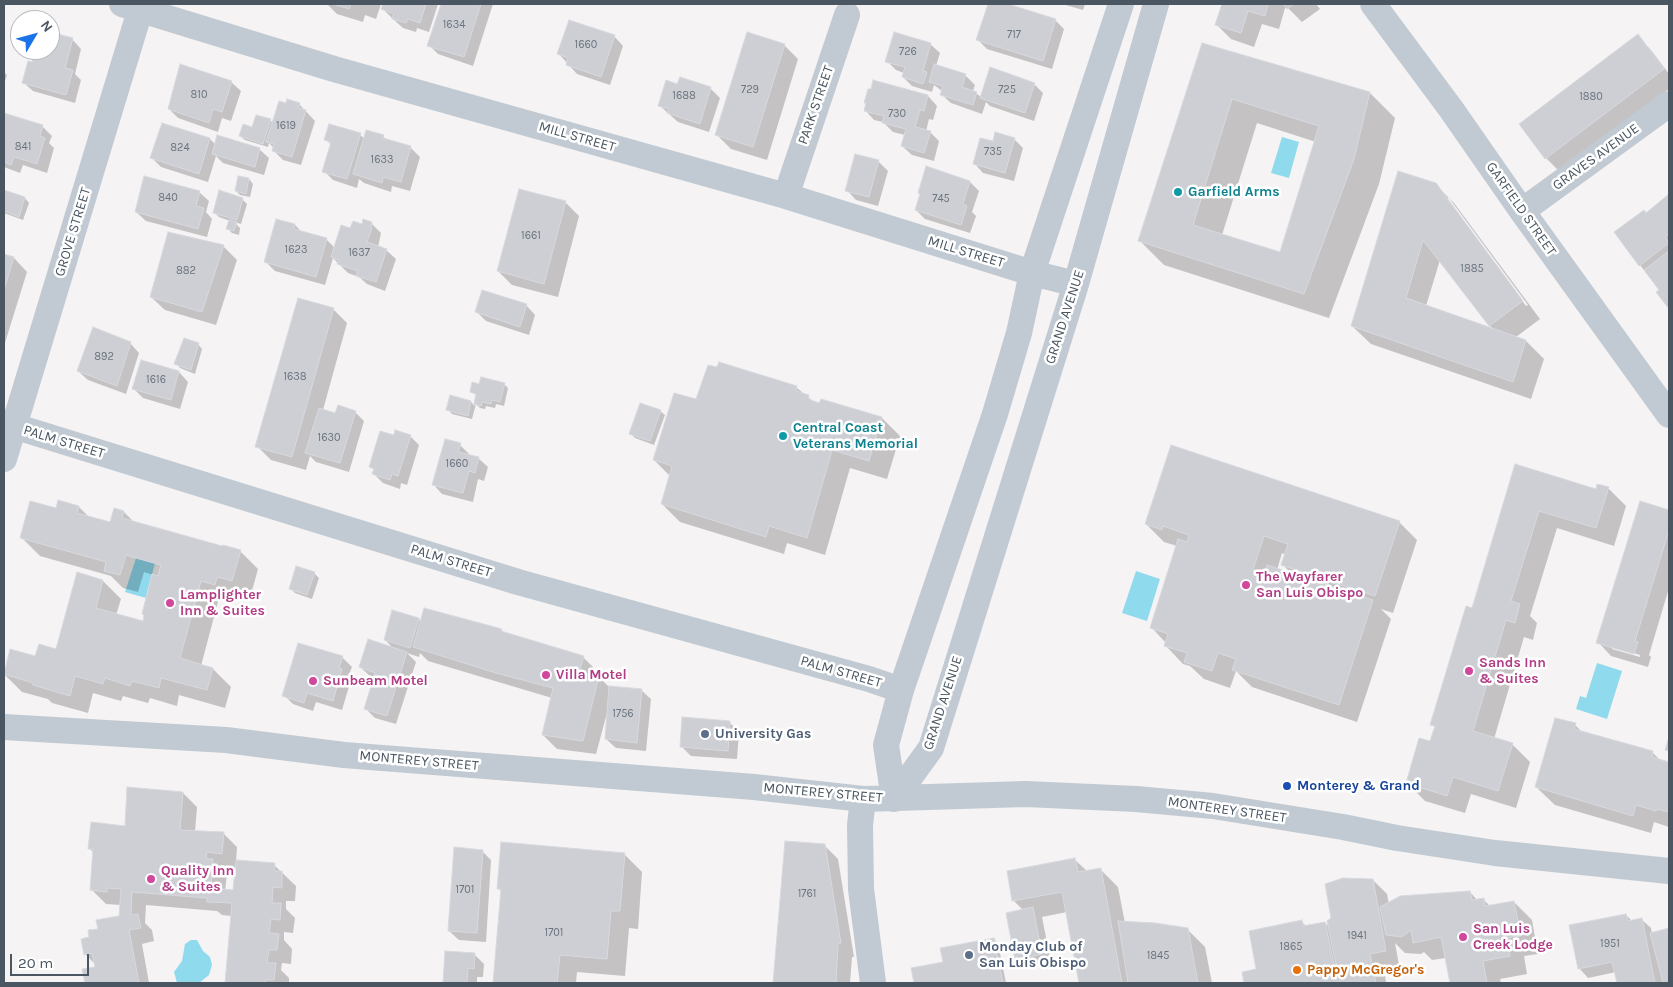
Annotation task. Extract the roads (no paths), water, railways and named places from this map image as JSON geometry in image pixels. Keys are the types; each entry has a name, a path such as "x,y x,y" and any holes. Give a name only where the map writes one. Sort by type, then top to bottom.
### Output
{"street":[{"path":"894,799 886,745 901,690 978,468 1008,374 1032,273 1120,4"},
{"name":"GRAND AVENUE","path":"894,799 931,748 1076,284 1156,4"},
{"name":"GARFIELD STREET","path":"1373,4 1451,109 1669,415"},
{"name":"MILL STREET","path":"135,6 334,69 786,196 1032,273 1076,284"},
{"name":"GROVE STREET","path":"4,459 9,425 135,6"},
{"name":"PARK STREET","path":"786,196 847,15"},
{"name":"GRAVES AVENUE","path":"1522,211 1669,104"},
{"name":"PALM STREET","path":"9,425 518,582 868,679 901,690"},
{"name":"MONTEREY STREET","path":"4,727 226,740 344,755 754,787 863,799 1026,794 1136,799 1213,806 1495,853 1669,872"},
{"path":"863,799 860,825 861,889 873,983"}],"water":[{"path":"1282,137 1299,142 1289,178 1271,173"},
{"path":"136,558 155,563 146,598 125,592"},
{"path":"1136,571 1160,579 1147,621 1122,613"},
{"path":"1597,663 1622,671 1607,719 1576,709 1580,696 1586,698"},
{"path":"191,940 197,940 203,951 210,957 212,965 209,975 199,983 177,983 174,972 182,961 185,944"}],"place":[{"name":"Garfield Arms","path":"1178,192"},
{"name":"Central Coast Veterans Memorial","path":"783,436"},
{"name":"The Wayfarer San Luis Obispo","path":"1246,585"},
{"name":"Lamplighter Inn & Suites","path":"170,603"},
{"name":"Sands Inn & Suites","path":"1469,671"},
{"name":"Villa Motel","path":"546,675"},
{"name":"Sunbeam Motel","path":"313,681"},
{"name":"University Gas","path":"705,734"},
{"name":"Monterey & Grand","path":"1287,786"},
{"name":"Quality Inn & Suites","path":"151,879"},
{"name":"San Luis Creek Lodge","path":"1463,937"},
{"name":"Monday Club of San Luis Obispo","path":"969,955"},
{"name":"Pappy McGregor's","path":"1297,970"}]}
